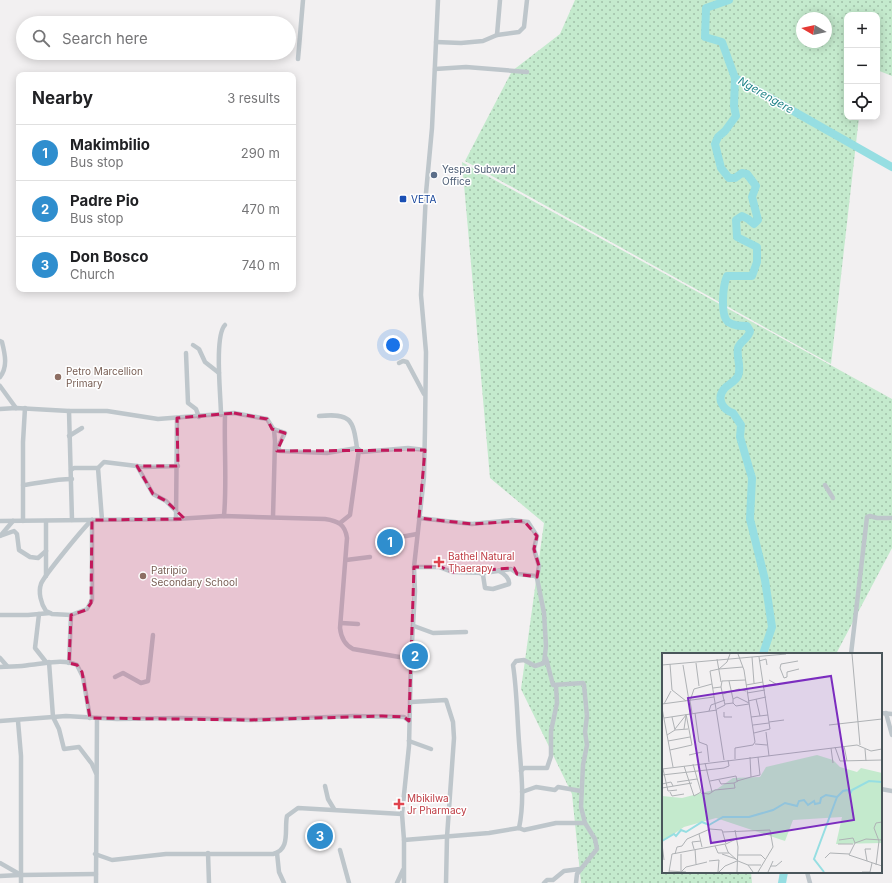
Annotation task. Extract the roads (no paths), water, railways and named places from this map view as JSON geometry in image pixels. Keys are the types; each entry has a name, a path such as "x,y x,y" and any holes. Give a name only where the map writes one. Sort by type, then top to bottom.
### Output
{"street":[{"path":"298,59 303,0"},
{"path":"404,883 404,840 402,814 411,702 411,659 415,591 414,567 424,477 425,450 426,352 421,295 426,193 430,163 438,0"},
{"path":"497,35 500,0"},
{"path":"436,42 461,43 483,41 497,35 519,32 523,29 527,0"},
{"path":"435,69 466,67 527,72"},
{"path":"224,516 226,494 219,354 222,329 225,325"},
{"path":"0,341 2,342 6,356 4,371 0,376"},
{"path":"193,345 199,349 205,362 219,372"},
{"path":"186,353 188,403 196,409 199,417"},
{"path":"399,363 403,361 407,362 425,396"},
{"path":"0,385 16,408"},
{"path":"23,521 25,408"},
{"path":"0,409 25,408 69,411 107,411 154,418 238,414 249,417 267,418 276,441 273,517"},
{"path":"69,411 72,520"},
{"path":"319,416 336,415 348,419 353,425 358,449 350,515 340,523"},
{"path":"176,520 178,466 177,418"},
{"path":"69,436 82,428"},
{"path":"272,429 285,433 278,447 280,451 327,453 358,449 366,452 408,448 425,450"},
{"path":"71,470 74,468 98,468 104,462 137,466 178,466"},
{"path":"137,466 154,495 166,501 176,511"},
{"path":"98,468 102,520"},
{"path":"23,485 39,484 53,480 72,479"},
{"path":"825,485 833,498"},
{"path":"0,521 176,520 224,516 325,519 340,523 345,527 346,533 346,560 341,623 343,639 351,648 375,654 411,659"},
{"path":"851,653 867,517 892,518"},
{"path":"419,518 472,524 512,520 528,522 537,536 534,550 539,566 537,577 544,613 544,663 535,666 524,660 513,663 517,692 522,792 520,828"},
{"path":"50,613 44,608 41,598 40,584 92,520"},
{"path":"0,615 50,613 71,615 86,610 91,603 92,520"},
{"path":"0,537 13,521"},
{"path":"46,521 46,576"},
{"path":"0,537 14,531 17,534 19,550 32,558 38,558 46,551"},
{"path":"389,543 395,538 417,534"},
{"path":"346,560 370,557"},
{"path":"414,567 439,567 452,572 479,572 511,569 518,574 537,577"},
{"path":"479,572 483,574 485,588 493,589 508,586 510,582 507,577 503,572 498,570"},
{"path":"39,614 35,634 36,648 47,662 53,717 59,729 64,749 79,747 92,764 96,775"},
{"path":"69,663 71,615"},
{"path":"341,623 347,622 358,624"},
{"path":"414,626 433,633 466,632"},
{"path":"116,676 123,673 141,683 148,681 153,635"},
{"path":"521,771 524,768 547,768 551,756 551,731 557,703 556,686 552,683 545,656"},
{"path":"0,658 7,666"},
{"path":"0,667 30,666 47,662 77,665 81,671 90,718"},
{"path":"556,686 582,683 584,685 587,716 585,732 587,745 581,807 585,823 595,839 595,852 580,869 576,877 576,883"},
{"path":"411,702 446,700 452,720 454,738 447,837 446,883"},
{"path":"892,714 884,713 892,735"},
{"path":"0,721 18,721 53,717 258,720 382,716 404,717 409,721"},
{"path":"96,883 97,718"},
{"path":"18,721 21,756 21,883"},
{"path":"409,741 431,749"},
{"path":"325,786 328,799 334,809"},
{"path":"522,792 536,787 555,790 558,787 582,791"},
{"path":"882,789 892,791"},
{"path":"96,854 112,860 166,854 277,853 281,850 284,844 287,818 290,812 304,808 402,814"},
{"path":"404,840 447,837 520,828 534,828 556,823 585,823"},
{"path":"340,850 349,883"},
{"path":"208,853 209,883"},
{"path":"277,853 279,872 284,883"},
{"path":"0,863 21,875"},
{"path":"397,883 404,869"},
{"path":"544,883 548,880 554,880 564,871 580,869"},
{"path":"807,873 810,883"},
{"path":"0,876 96,874"}],"waterway":[{"name":"Ngerengere","path":"729,0 706,8 705,37 722,42 735,78 892,167"},
{"path":"735,78 734,106 736,116 725,131 718,137 715,144 721,168 729,178 735,178 742,173 747,174 756,186 752,197 758,220 754,224 742,216 736,220 737,237 757,247 757,262 752,276 727,276 723,293 725,318 728,322 733,324 747,326 750,331 748,336 738,348 738,376 724,389 721,400 724,407 729,412 733,413 741,425 740,437 752,478 750,519 765,580 772,627 763,653"},
{"path":"782,883 784,873"}],"place":[{"name":"Yespa Subward Office","path":"434,175"},
{"name":"VETA","path":"403,199"},
{"name":"Petro Marcellion Primary","path":"58,377"},
{"name":"Makimbilio","path":"390,542"},
{"name":"Bathel Natural Thaerapy","path":"439,562"},
{"name":"Patripio Secondary School","path":"143,576"},
{"name":"Padre Pio","path":"415,656"},
{"name":"Mbikilwa Jr Pharmacy","path":"399,804"},
{"name":"Don Bosco","path":"320,836"}]}
